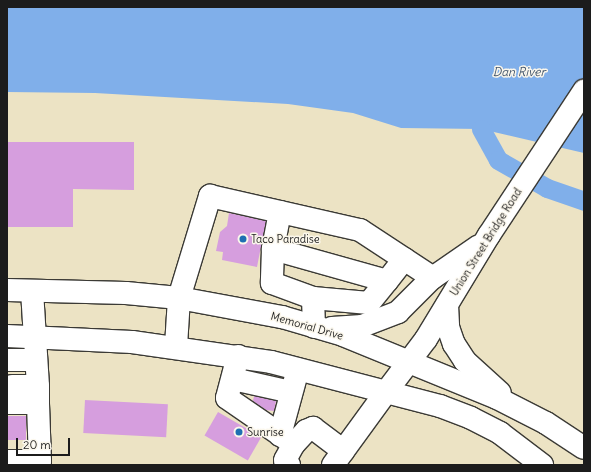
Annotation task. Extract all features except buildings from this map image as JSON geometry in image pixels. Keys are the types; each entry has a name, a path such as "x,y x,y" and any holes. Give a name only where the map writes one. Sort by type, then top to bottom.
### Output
{"main road":[{"name":"Union Street Bridge Road","path":"338,458 410,361 447,305 487,239 584,91"},
{"path":"176,346 179,298 210,196 360,230 433,278"},
{"path":"280,212 273,249 272,282 313,298 369,303 404,259"},
{"path":"313,298 317,328 362,326 379,321 398,312 433,278 487,239"},
{"path":"273,249 388,281"},
{"name":"Memorial Drive","path":"7,290 126,293 179,298 222,304 317,328 410,361 516,408 584,448"},
{"path":"7,461 40,461 32,291"},
{"path":"447,305 448,327 454,344 465,361 516,408"},
{"path":"7,336 176,346 238,356 298,369 440,406 471,418 500,433 542,465"},
{"path":"238,356 227,398 287,439"},
{"path":"7,360 35,360"},
{"path":"289,465 285,460 291,392 298,369"},
{"path":"233,379 291,392"},
{"path":"10,394 38,394"},
{"path":"287,439 313,428 338,458"}],"water":[{"name":"Dan River","path":"7,7 584,7 584,153 481,129 401,128 353,113 288,104 95,93 7,92"}],"waterway":[{"path":"481,129 498,160 547,188 584,201"}],"place":[{"name":"Taco Paradise","path":"243,239"},
{"name":"Sunrise","path":"239,432"}]}
